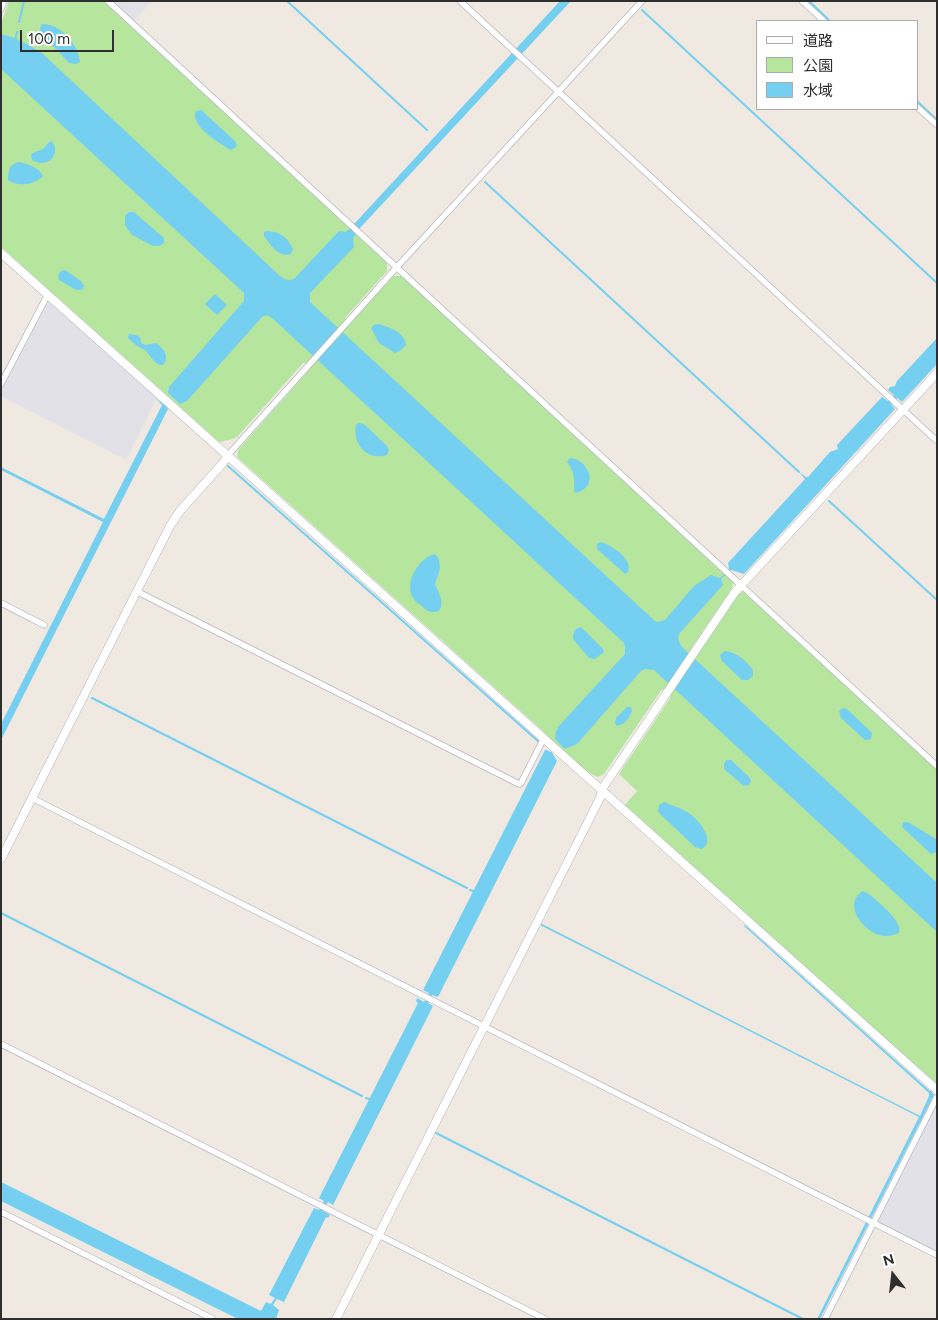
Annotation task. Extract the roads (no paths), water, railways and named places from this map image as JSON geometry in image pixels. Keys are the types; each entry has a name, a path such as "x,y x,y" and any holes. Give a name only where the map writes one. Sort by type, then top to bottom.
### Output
{"street":[{"path":"1,9 4,1"},
{"path":"108,1 937,766"},
{"path":"460,1 937,441"},
{"path":"1,859 136,591 180,510 305,368 642,1"},
{"path":"802,1 823,20"},
{"path":"918,108 937,125"},
{"path":"1,253 937,1090"},
{"path":"1,384 48,294"},
{"path":"336,1319 600,798 602,789 741,585 937,373"},
{"path":"136,591 519,784 544,738"},
{"path":"1,603 44,625"},
{"path":"32,798 937,1255"},
{"path":"1,1044 545,1319"},
{"path":"825,1319 869,1221 937,1097"},
{"path":"1,1212 213,1319"}],"water":[{"path":"560,1 571,1 360,228 353,238 354,247 310,293 310,302 658,622 665,620 694,586 711,575 720,578 729,569 728,563 805,479 799,472 808,477 830,452 838,449 837,445 882,397 888,401 894,395 888,390 890,387 895,386 897,381 937,338 937,364 902,402 897,398 891,404 895,409 744,574 731,570 721,579 723,585 679,634 678,638 681,646 937,883 937,932 654,670 645,669 641,671 577,744 565,749 555,739 558,727 625,654 623,642 272,318 267,315 262,317 187,401 180,404 168,393 169,387 244,301 244,293 1,69 1,34 23,42 43,54 281,277 291,280 339,231 346,232 355,223"},
{"path":"42,24 55,27 67,36 79,55 80,62 76,64 69,63 40,32"},
{"path":"201,110 235,141 237,145 235,148 231,150 213,139 201,128 195,116 196,111"},
{"path":"52,141 55,146 55,152 51,160 42,163 32,160 31,155 33,153 44,148"},
{"path":"19,162 36,168 43,176 36,181 26,184 17,184 8,180 10,168 13,164"},
{"path":"129,212 134,212 164,238 164,243 159,246 153,246 132,235 125,225 125,216"},
{"path":"264,232 280,234 286,238 293,249 291,254 282,254 275,250 264,236"},
{"path":"65,270 81,281 84,286 82,290 76,290 59,280 58,275 61,271"},
{"path":"215,294 227,305 217,315 205,304"},
{"path":"379,324 396,331 402,336 406,345 400,351 395,353 379,343 371,328"},
{"path":"129,334 140,337 141,343 145,345 156,343 159,345 164,350 166,356 163,365 159,365 145,350 128,338"},
{"path":"156,399 168,409 1,740 1,724 103,522 1,470 1,467 104,519 162,405"},
{"path":"359,423 364,424 387,446 389,450 387,455 374,456 363,450 356,439 356,425"},
{"path":"570,458 582,463 589,474 590,480 583,490 575,493 573,475 567,462"},
{"path":"600,542 615,549 625,558 629,567 628,572 625,574 597,549 597,544"},
{"path":"435,554 439,559 440,569 435,584 441,598 441,608 439,611 431,612 427,611 414,599 410,592 410,585 419,565 429,556"},
{"path":"581,627 603,649 604,652 595,659 589,658 573,639 574,631"},
{"path":"725,651 733,653 744,660 753,670 753,676 748,680 742,680 722,661 720,655"},
{"path":"627,707 631,707 630,716 625,722 617,726 615,723 616,718"},
{"path":"843,708 847,709 872,733 871,739 865,740 841,718 839,711"},
{"path":"545,750 551,751 557,761 438,997 432,995 428,1003 433,1006 333,1205 328,1202 323,1211 330,1215 328,1218 326,1217 284,1302 277,1299 273,1305 279,1310 276,1319 238,1319 1,1201 1,1182 261,1311 266,1302 271,1304 275,1298 269,1295 314,1208 319,1210 324,1201 319,1198 418,1003 416,1001 417,998 424,1002 429,993 423,990"},
{"path":"726,760 731,760 749,777 751,781 749,785 744,786 724,769"},
{"path":"664,802 684,810 698,821 707,836 706,845 702,849 695,847 658,812 659,805"},
{"path":"903,822 908,822 936,839 937,852 931,854 902,827"},
{"path":"863,891 869,894 894,917 899,933 888,936 879,935 865,926 859,919 855,912 854,904 857,897"},
{"path":"540,923 920,1116 929,1093 745,925 930,1091 933,1091 934,1095 820,1319 817,1319 919,1117 540,925"}],"waterway":[{"path":"19,22 24,1"},
{"path":"287,1 427,130"},
{"path":"809,1 829,20"},
{"path":"642,10 937,283"},
{"path":"15,40 17,32"},
{"path":"918,102 937,120"},
{"path":"485,182 799,472"},
{"path":"228,466 539,742"},
{"path":"829,501 937,600"},
{"path":"92,698 467,888"},
{"path":"1,913 362,1096"},
{"path":"436,1133 803,1319"}]}
